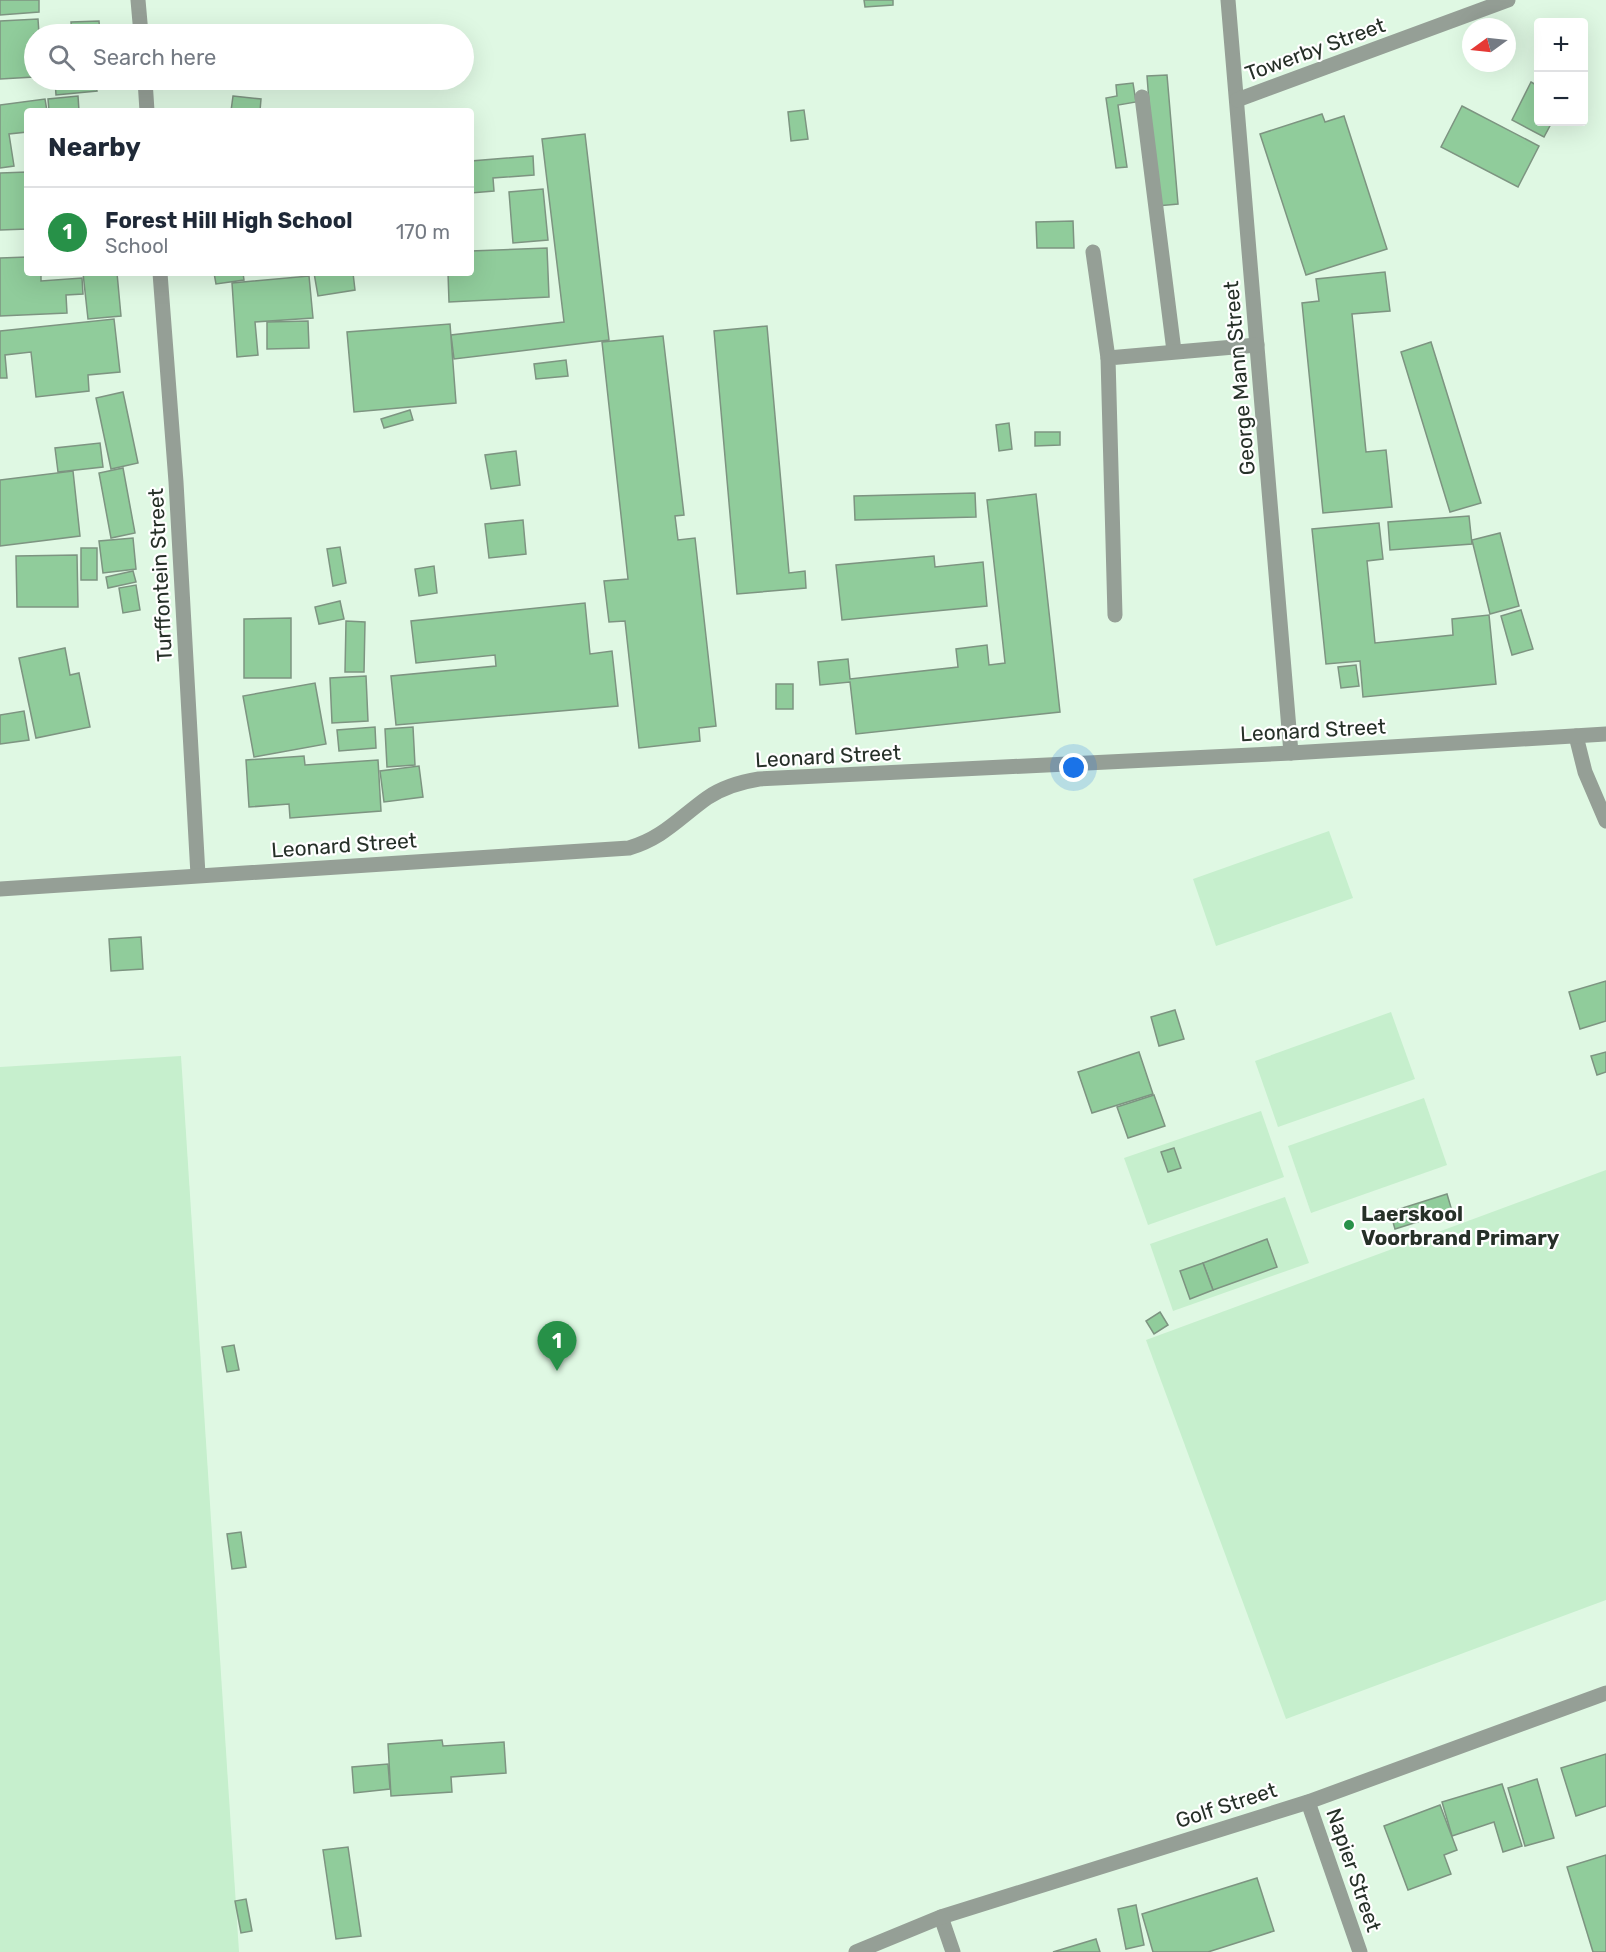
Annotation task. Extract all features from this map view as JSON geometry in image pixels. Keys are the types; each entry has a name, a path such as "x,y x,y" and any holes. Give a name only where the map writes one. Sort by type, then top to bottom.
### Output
{"street":[{"path":"138,0 140,24"},
{"name":"George Mann Street","path":"1228,0 1291,753"},
{"name":"Towerby Street","path":"1237,100 1508,0"},
{"path":"145,90 147,108"},
{"path":"1142,97 1174,351"},
{"path":"1093,252 1108,358 1115,615"},
{"name":"Turffontein Street","path":"160,276 176,482 198,875"},
{"path":"1108,358 1257,345"},
{"name":"Leonard Street","path":"0,889 629,848 650,842 719,791 736,783 759,779 1291,753 1606,734"},
{"path":"1576,736 1585,772 1606,821"},
{"name":"Golf Street","path":"856,1952 941,1917 1308,1802 1606,1693"},
{"name":"Napier Street","path":"1308,1802 1360,1952"},
{"path":"941,1917 953,1952"}],"green space":[{"path":"1329,831 1353,898 1216,946 1193,879"},
{"path":"1391,1012 1415,1079 1278,1127 1255,1061"},
{"path":"181,1056 239,1952 0,1952 0,1067"},
{"path":"1424,1098 1447,1165 1311,1213 1288,1146"},
{"path":"1261,1111 1284,1177 1148,1225 1124,1158"},
{"path":"1606,1170 1606,1600 1286,1719 1146,1340"},
{"path":"1285,1197 1309,1263 1173,1311 1150,1244"}],"building":[{"path":"0,0 39,0 39,12 0,15"},
{"path":"864,0 893,0 893,5 865,7"},
{"path":"38,19 38,24 24,24 24,78 0,79 0,21"},
{"path":"99,21 99,24 71,24 71,22"},
{"path":"1167,75 1178,204 1157,206 1147,76"},
{"path":"1531,82 1534,84 1534,126 1550,126 1544,137 1512,120"},
{"path":"1133,83 1136,102 1118,105 1127,167 1116,168 1106,98 1117,96 1116,85"},
{"path":"56,90 97,91 56,95"},
{"path":"78,96 79,108 49,108 48,99"},
{"path":"233,96 261,99 260,108 231,108"},
{"path":"45,99 46,108 24,108 24,132 9,134 14,166 0,168 0,105"},
{"path":"1462,106 1539,146 1518,187 1441,147"},
{"path":"804,110 808,139 791,141 788,112"},
{"path":"1322,114 1325,122 1344,116 1387,249 1306,275 1260,134"},
{"path":"585,134 609,340 454,359 451,335 564,322 542,139"},
{"path":"533,156 534,175 493,178 494,191 474,193 474,161"},
{"path":"24,172 24,229 0,230 0,173"},
{"path":"543,189 548,240 513,243 509,192"},
{"path":"1073,221 1074,248 1037,248 1036,222"},
{"path":"547,248 549,297 449,302 448,276 474,276 474,251"},
{"path":"24,257 24,276 41,276 41,281 82,278 83,294 66,295 67,313 0,316 0,258"},
{"path":"1385,272 1390,311 1352,314 1366,452 1386,450 1392,507 1323,513 1302,303 1319,301 1316,279"},
{"path":"83,276 117,276 121,316 88,319"},
{"path":"215,276 243,276 244,280 216,284"},
{"path":"309,276 313,318 255,322 258,355 237,357 232,283"},
{"path":"315,276 353,276 355,290 318,296"},
{"path":"114,319 120,372 88,375 89,391 36,397 31,352 5,355 7,378 0,378 0,331"},
{"path":"308,321 309,348 267,349 267,322"},
{"path":"450,324 456,403 354,412 347,332"},
{"path":"767,326 789,573 805,571 806,588 737,594 714,331"},
{"path":"663,336 684,515 675,516 678,540 695,538 716,726 699,728 700,741 639,748 625,621 609,622 604,581 628,579 602,342"},
{"path":"1431,342 1481,503 1450,512 1401,352"},
{"path":"566,360 568,376 536,379 534,364"},
{"path":"123,392 138,463 111,469 96,398"},
{"path":"410,410 413,420 384,428 381,419"},
{"path":"1009,423 1012,449 999,451 996,425"},
{"path":"1035,432 1060,432 1060,445 1035,446"},
{"path":"100,443 103,467 58,472 55,448"},
{"path":"516,451 520,485 491,489 485,455"},
{"path":"123,468 135,533 111,538 99,473"},
{"path":"73,471 80,536 0,546 0,480"},
{"path":"975,493 976,517 855,520 854,496"},
{"path":"1036,494 1060,712 856,734 850,682 820,685 818,662 848,659 850,679 958,667 956,649 987,645 989,665 1005,663 987,500"},
{"path":"1469,516 1472,544 1390,550 1388,522"},
{"path":"523,520 526,554 489,558 485,524"},
{"path":"1379,523 1383,559 1367,561 1375,643 1453,635 1452,619 1489,615 1496,684 1363,697 1360,661 1326,664 1312,529"},
{"path":"1500,533 1519,606 1490,614 1472,540"},
{"path":"133,538 136,569 103,573 99,541"},
{"path":"340,547 346,583 333,586 327,549"},
{"path":"81,548 97,548 97,580 81,580"},
{"path":"77,555 78,607 17,607 16,556"},
{"path":"934,556 935,567 983,562 987,606 842,620 836,565"},
{"path":"434,566 437,593 419,596 415,569"},
{"path":"133,571 136,582 108,588 106,577"},
{"path":"136,585 140,610 123,613 119,588"},
{"path":"340,601 344,619 319,624 315,607"},
{"path":"585,603 590,654 612,651 618,706 396,725 391,676 496,666 495,655 416,663 411,621"},
{"path":"1521,610 1533,649 1512,655 1501,616"},
{"path":"291,618 291,678 244,678 244,619"},
{"path":"346,621 365,622 364,672 345,672"},
{"path":"65,648 70,675 79,673 90,727 36,738 19,658"},
{"path":"1356,665 1359,686 1341,688 1338,667"},
{"path":"366,676 368,721 332,723 330,678"},
{"path":"315,683 326,744 254,757 243,696"},
{"path":"776,684 793,684 793,709 776,709"},
{"path":"24,711 29,740 0,744 0,715"},
{"path":"375,727 376,748 339,751 337,730"},
{"path":"413,727 415,765 387,767 385,729"},
{"path":"304,756 305,765 378,760 381,811 290,818 289,804 249,807 246,760"},
{"path":"419,766 423,797 384,802 380,771"},
{"path":"141,937 143,969 111,971 109,939"},
{"path":"1606,981 1606,1021 1580,1029 1569,992"},
{"path":"1175,1010 1184,1039 1159,1046 1151,1017"},
{"path":"1139,1052 1153,1094 1092,1113 1078,1072"},
{"path":"1606,1052 1606,1072 1597,1075 1591,1056"},
{"path":"1154,1095 1165,1126 1128,1138 1117,1107"},
{"path":"1174,1148 1181,1168 1168,1172 1161,1152"},
{"path":"1447,1194 1452,1211 1395,1229 1390,1212"},
{"path":"1267,1239 1277,1267 1213,1290 1203,1263"},
{"path":"1203,1263 1213,1290 1190,1299 1180,1271"},
{"path":"1160,1312 1168,1325 1154,1334 1146,1321"},
{"path":"234,1345 239,1370 227,1372 222,1347"},
{"path":"241,1532 246,1567 232,1569 227,1534"},
{"path":"442,1740 443,1746 504,1742 506,1773 451,1777 452,1792 391,1796 388,1744"},
{"path":"1606,1754 1606,1806 1576,1816 1561,1768"},
{"path":"388,1764 390,1789 354,1793 352,1767"},
{"path":"1537,1779 1554,1838 1525,1846 1508,1788"},
{"path":"1502,1784 1522,1846 1503,1852 1494,1822 1452,1836 1442,1802"},
{"path":"1440,1805 1457,1850 1444,1855 1451,1874 1408,1890 1384,1826"},
{"path":"348,1847 361,1936 336,1939 323,1850"},
{"path":"1606,1855 1606,1952 1593,1952 1567,1867"},
{"path":"1257,1878 1274,1931 1208,1952 1153,1952 1142,1914"},
{"path":"246,1899 252,1931 241,1933 235,1901"},
{"path":"1136,1905 1144,1945 1126,1949 1118,1909"},
{"path":"1096,1939 1100,1952 1053,1952"}],"place":[{"name":"Laerskool Voorbrand Primary","path":"1349,1225"},
{"name":"Forest Hill High School","path":"557,1371"}]}
